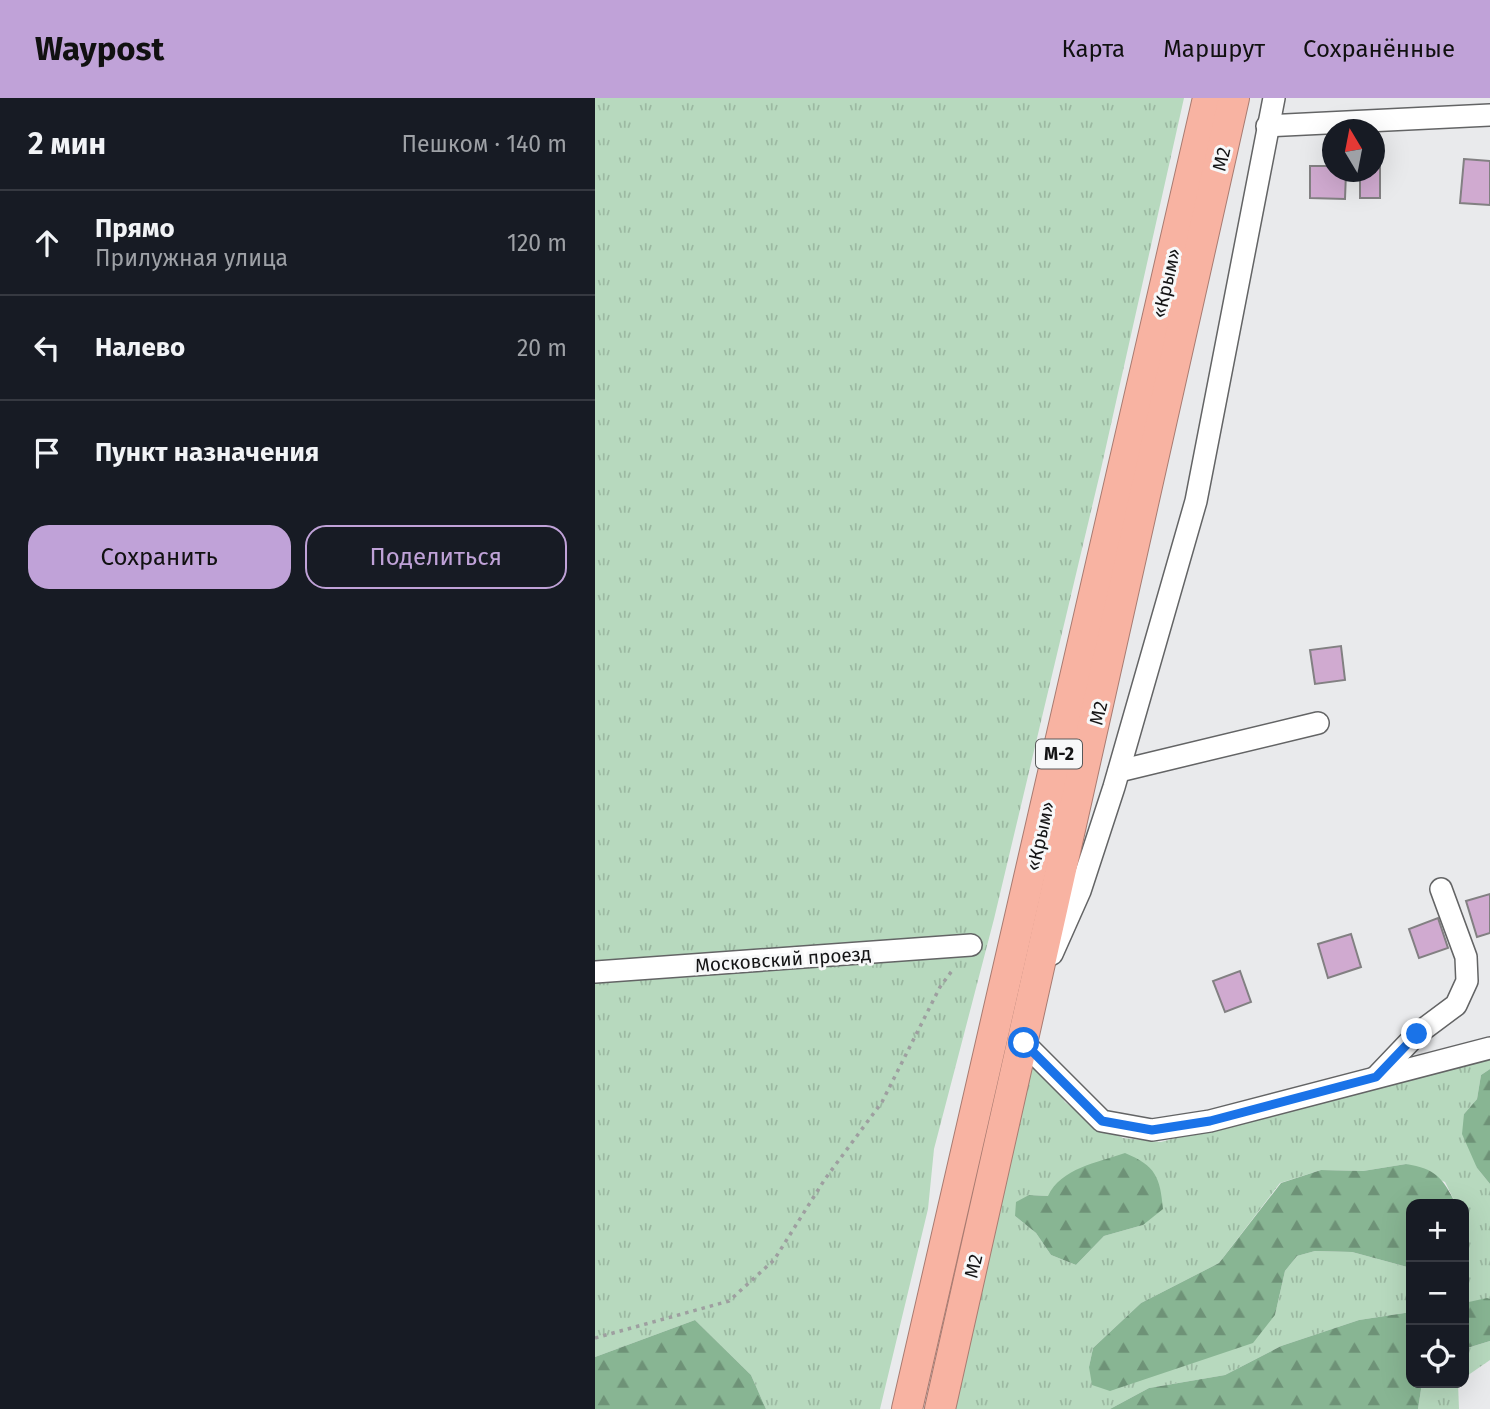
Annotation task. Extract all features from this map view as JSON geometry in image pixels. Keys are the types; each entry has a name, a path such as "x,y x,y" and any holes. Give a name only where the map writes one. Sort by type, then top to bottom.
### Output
{"highway":[{"name":"«Крым»","path":"907,1409 1208,98"},
{"name":"М2","path":"940,1409 1234,98"}],"street":[{"path":"1043,958 1052,954 1080,891 1119,771 1196,501 1274,98"},
{"path":"1267,126 1490,116"},
{"path":"1119,771 1318,723"},
{"path":"1376,1077 1417,1034 1456,1005 1467,981 1466,957 1441,889"},
{"name":"Московский проезд","path":"595,972 971,945"},
{"path":"1024,1043 1102,1121 1152,1130 1210,1121 1490,1048"}],"path":[{"path":"595,1339 729,1301 774,1260 825,1179 882,1101 940,987 971,945"}],"green space":[{"path":"595,98 1184,98 1101,469 994,919 934,1149 928,1209 880,1409 766,1409 751,1375 695,1320 595,1357"},
{"path":"1020,1051 1041,1066 1065,1102 1088,1119 1123,1138 1161,1142 1490,1051 1490,1069 1481,1075 1477,1099 1464,1114 1477,1168 1490,1184 1490,1299 1469,1302 1469,1199 1454,1199 1445,1182 1406,1164 1363,1171 1321,1170 1280,1183 1219,1263 1141,1303 1093,1348 1089,1367 1275,1315 1285,1271 1297,1256 1315,1251 1352,1252 1406,1267 1406,1313 1359,1320 1281,1346 1225,1375 1149,1388 1110,1409 938,1409","holes":["1029,1195 1048,1196 1143,1225 1104,1236 1076,1265 1051,1255 1036,1233 1015,1216"]},
{"path":"1490,1069 1490,1184 1477,1168 1462,1134 1464,1114 1477,1099 1481,1075"},
{"path":"1125,1153 1150,1168 1158,1181 1163,1209 1143,1225 1104,1236 1076,1265 1051,1255 1036,1233 1015,1216 1016,1202 1029,1195 1048,1196 1062,1179 1071,1173"},
{"path":"1406,1164 1425,1169 1442,1181 1453,1199 1406,1199 1406,1267 1352,1252 1315,1251 1297,1256 1285,1271 1275,1315 1253,1343 1110,1391 1092,1385 1089,1367 1093,1348 1141,1303 1219,1263 1281,1183 1321,1170 1363,1171"},
{"path":"1490,1299 1490,1341 1469,1347 1469,1325 1469,1302"},
{"path":"1406,1313 1406,1388 1421,1388 1418,1409 1110,1409 1149,1388 1225,1375 1281,1346 1359,1320"},
{"path":"695,1320 751,1375 766,1409 595,1409 595,1357"},
{"path":"1490,1341 1490,1360 1469,1375 1469,1347"},
{"path":"1421,1388 1458,1388 1459,1409 1418,1409"}],"building":[{"path":"1464,159 1490,161 1490,205 1460,203"},
{"path":"1310,166 1322,166 1322,182 1346,182 1345,199 1310,198"},
{"path":"1360,182 1380,182 1380,198 1360,198"},
{"path":"1341,646 1345,680 1315,684 1310,650"},
{"path":"1490,894 1490,933 1477,937 1466,901"},
{"path":"1438,918 1448,948 1419,958 1409,929"},
{"path":"1351,934 1361,967 1328,978 1318,944"},
{"path":"1240,971 1251,1002 1225,1012 1213,981"}],"route":[{"path":"1024,1043 1102,1121 1152,1130 1210,1121 1376,1077 1417,1034"}]}
